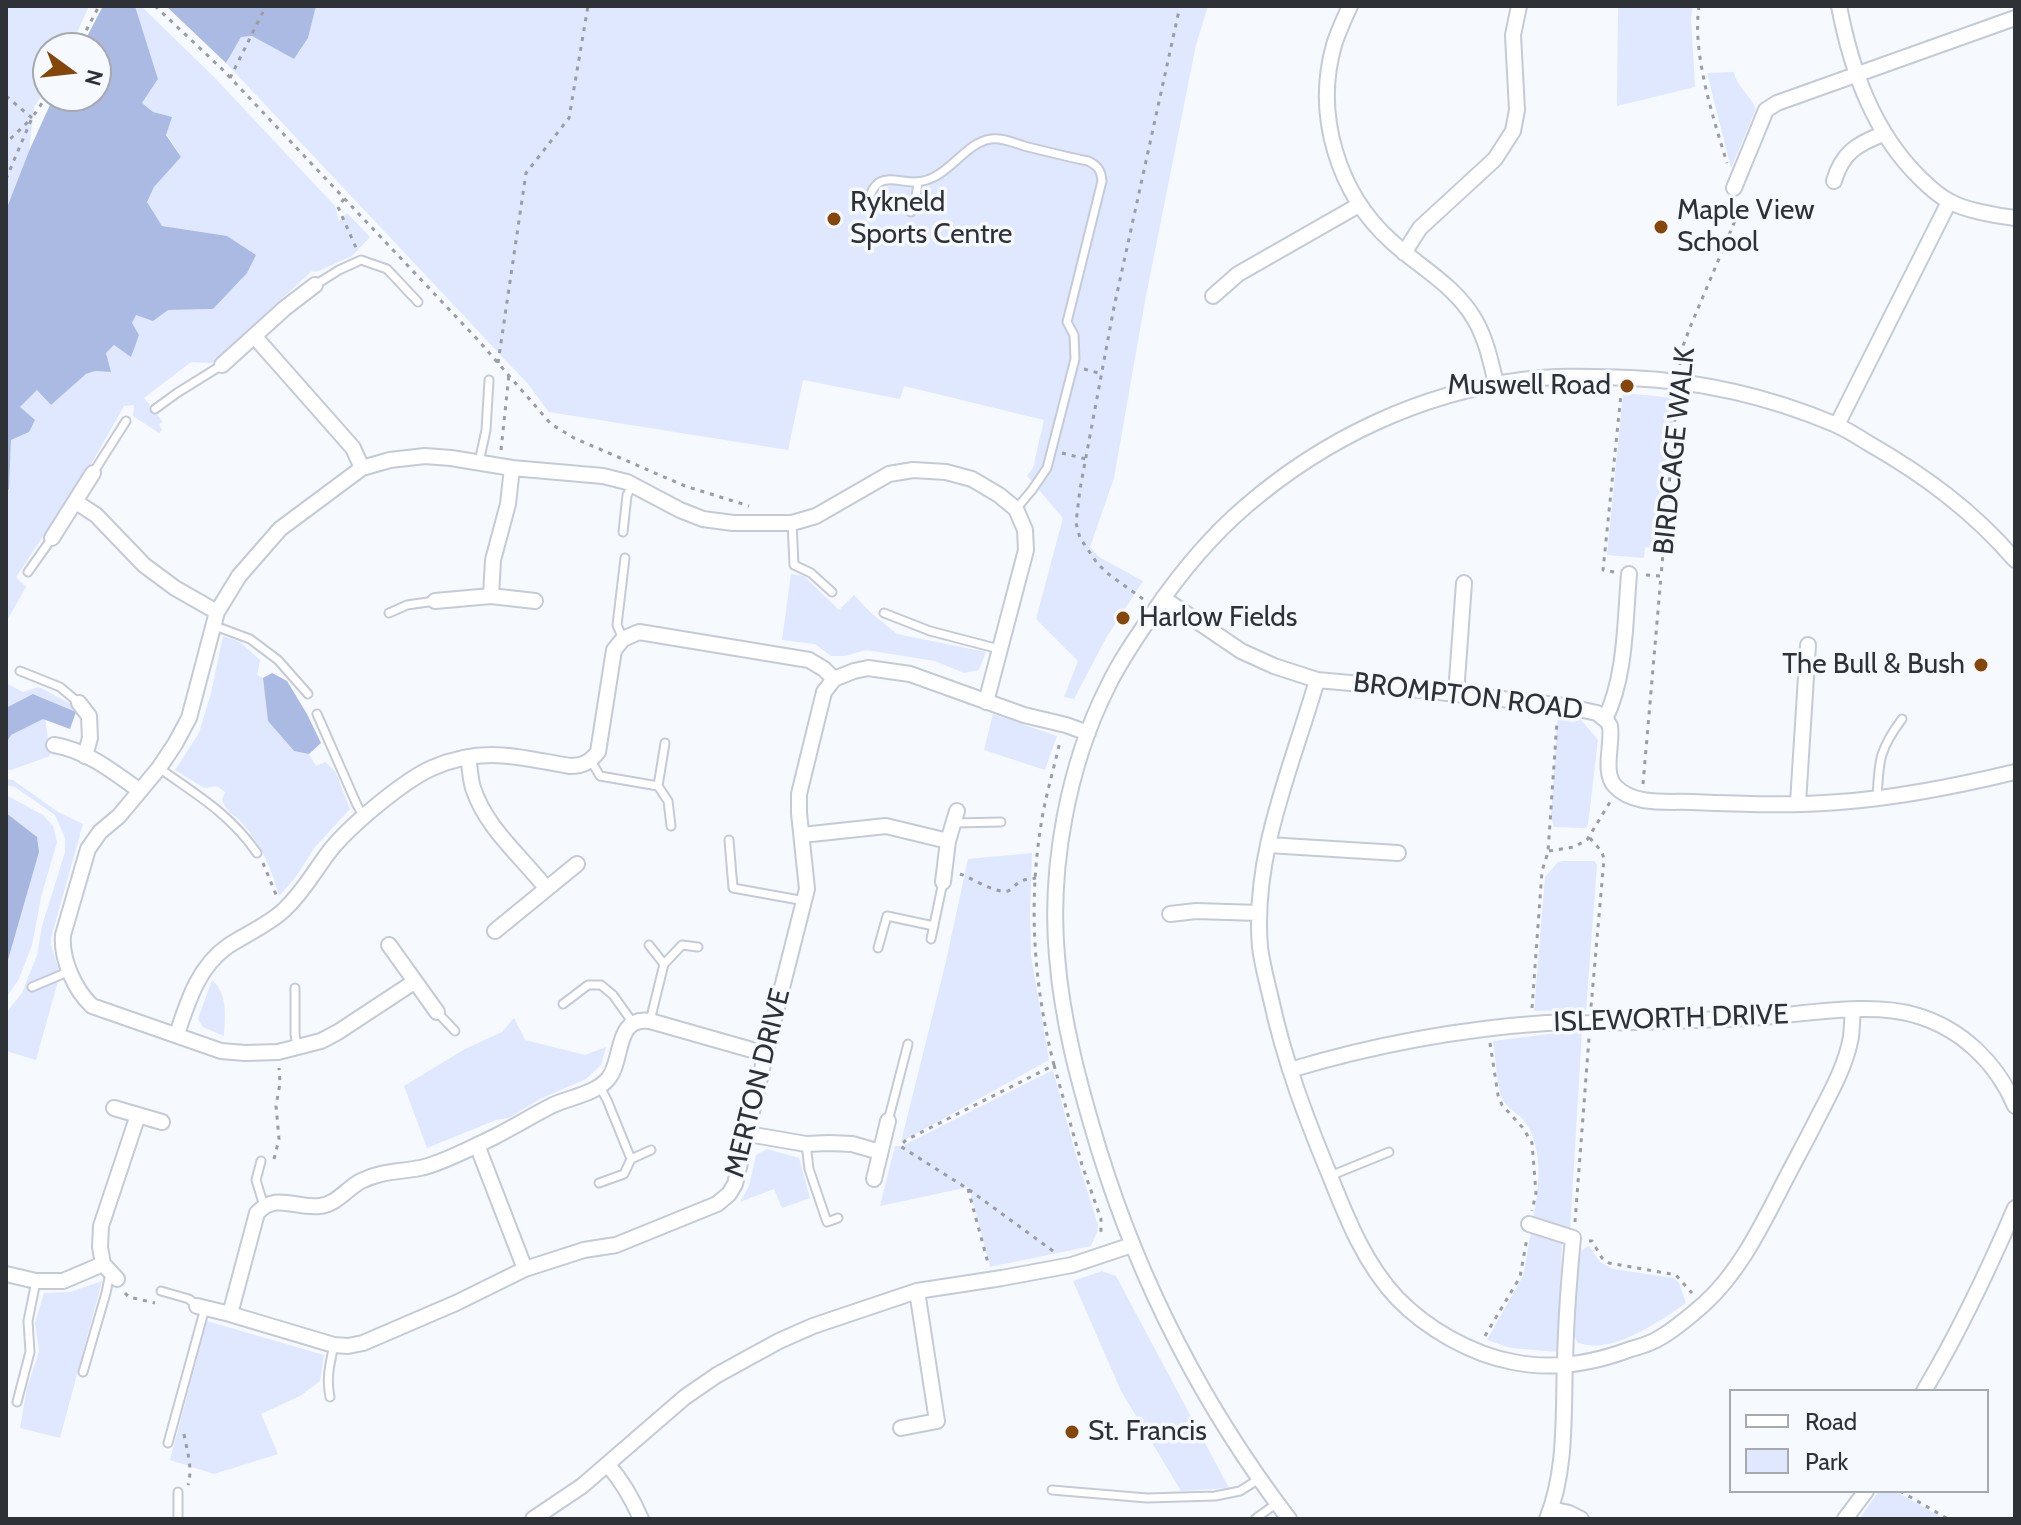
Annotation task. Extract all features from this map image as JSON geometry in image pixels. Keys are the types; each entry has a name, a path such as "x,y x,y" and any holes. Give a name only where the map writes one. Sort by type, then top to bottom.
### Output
{"street":[{"path":"1350,6 1333,49 1327,102 1329,123 1345,181 1378,229 1453,291 1475,321 1489,355 1496,384"},
{"path":"1404,253 1420,228 1495,159 1513,131 1517,110 1513,35 1519,6"},
{"path":"1839,6 1856,73 1883,134 1908,166 1949,202 2015,218"},
{"path":"1734,188 1766,110 1777,103 2015,18"},
{"path":"1834,181 1838,166 1849,152 1883,134"},
{"path":"1837,425 1949,202"},
{"path":"1213,296 1238,274 1359,205"},
{"path":"222,365 315,285"},
{"path":"255,337 353,448 362,468"},
{"path":"1289,1519 1259,1479 1187,1362 1132,1245 1109,1182 1072,1051 1061,999 1056,952 1060,841 1074,778 1106,688 1160,603 1226,523 1258,496 1328,447 1365,426 1391,416 1468,390 1528,379 1623,378 1703,385 1773,402 1837,425 1891,455 1949,495 1973,515 2015,560"},
{"path":"414,982 321,1041 278,1052 221,1051 92,1006 82,996 62,947 88,849 100,832 119,816 140,791 175,744 189,718 216,619 239,576 280,529 362,468 390,460 425,456 603,476 633,485 703,519 733,523 792,523 816,516 889,474 913,470 946,472 972,479 1016,509 1025,530 1026,550 986,702"},
{"path":"491,596 493,560 508,504 506,467"},
{"path":"52,538 93,473"},
{"path":"76,502 96,515 144,565 216,619"},
{"name":"BIRDCAGE WALK","path":"1605,719 1619,680 1629,574"},
{"path":"1456,694 1464,583"},
{"path":"435,601 491,596 535,601"},
{"name":"BROMPTON ROAD","path":"1160,603 1241,651 1317,680 1592,711 1605,719 1611,731 1610,775 1619,789"},
{"path":"177,1034 199,976 213,960 224,949 282,912 305,888 330,851 364,817 411,781 432,768 468,757 493,755 570,766 581,766 591,761 598,752 614,650 623,639 639,632 809,660 834,679 868,668 910,674 1024,715 1088,733"},
{"path":"1798,803 1808,645"},
{"name":"MERTON DRIVE","path":"201,1307 334,1345 363,1343 525,1269 584,1250 616,1245 717,1204 729,1194 735,1184 748,1134 805,901 807,875 799,794 824,692 834,679"},
{"path":"1317,680 1277,806 1268,845 1259,913 1260,948 1277,1029 1290,1070 1314,1140 1345,1213 1379,1276 1398,1298 1435,1329 1478,1350 1514,1362 1565,1364 1610,1357 1654,1341 1679,1325 1732,1273 1760,1228 1845,1061 1853,1010"},
{"path":"79,703 89,716 90,738 85,756"},
{"path":"54,745 68,747 85,756 140,791"},
{"path":"468,757 472,786 481,807 510,848 546,888"},
{"path":"1619,789 1642,800 1840,802 1978,781 2015,772"},
{"path":"944,875 948,841 955,817"},
{"path":"802,835 886,826 948,841"},
{"path":"1268,845 1398,853"},
{"path":"495,931 577,864"},
{"path":"1170,914 1196,911 1259,913"},
{"path":"389,945 437,1012"},
{"name":"ISLEWORTH DRIVE","path":"1290,1070 1388,1045 1549,1022 1726,1019 1878,1009 1929,1020 1945,1028 1980,1053 1995,1070 2015,1106"},
{"path":"230,1314 257,1213 264,1206 278,1202 322,1206 337,1200 364,1180 390,1171 423,1167 477,1145 599,1086 609,1078 626,1031 633,1023 650,1021 766,1054"},
{"path":"114,1108 162,1122"},
{"path":"6,1274 36,1281 63,1281 110,1271 100,1247 101,1226 138,1115"},
{"path":"874,1179 888,1121"},
{"path":"748,1134 806,1144 852,1144 880,1152"},
{"path":"477,1145 525,1269"},
{"path":"1925,1389 1982,1284 2015,1208"},
{"path":"1529,1224 1573,1238 1566,1315 1564,1426 1560,1467 1549,1514 1569,1513 1581,1519"},
{"path":"533,1519 582,1486 685,1397 717,1375 779,1341 813,1326 917,1291 1072,1265 1132,1245"},
{"path":"901,1428 937,1421 917,1291"},
{"path":"608,1465 631,1496 641,1519"},
{"path":"1845,1519 1864,1493"}],"lane":[{"path":"866,208 874,185 883,180 918,183 933,178 970,149 992,139 1088,161 1101,171 1102,181 1067,322 1074,335 1075,359 1047,468 1016,509"},
{"path":"911,212 918,183"},
{"path":"315,285 361,260 387,269 418,302"},
{"path":"155,409 222,365"},
{"path":"479,462 486,430 489,380"},
{"path":"93,473 126,421"},
{"path":"623,532 627,495 633,485"},
{"path":"792,523 794,565 811,573 832,592"},
{"path":"28,572 52,538"},
{"path":"623,639 617,625 625,558"},
{"path":"389,613 407,605 435,601"},
{"path":"884,613 930,631 999,649"},
{"path":"216,619 278,660 308,694"},
{"path":"20,671 60,687 79,703"},
{"path":"317,714 364,817"},
{"path":"1877,798 1883,747 1902,719"},
{"path":"665,743 658,786 668,801 671,826"},
{"path":"591,761 600,776 658,786"},
{"path":"159,768 227,817 257,853"},
{"path":"955,817 1001,822"},
{"path":"729,840 733,888 805,901"},
{"path":"931,939 944,875"},
{"path":"878,948 887,916 934,926"},
{"path":"649,945 664,964"},
{"path":"650,1021 664,964 682,945 698,947"},
{"path":"32,987 70,971"},
{"path":"563,1004 588,985 601,985 613,995 633,1023"},
{"path":"295,988 297,1047"},
{"path":"437,1012 455,1031"},
{"path":"888,1121 908,1044"},
{"path":"599,1086 631,1159"},
{"path":"806,1144 809,1169 827,1222 838,1218"},
{"path":"599,1183 624,1174 631,1159 651,1150"},
{"path":"1330,1176 1389,1152"},
{"path":"261,1161 256,1180 264,1206"},
{"path":"83,1372 110,1271"},
{"path":"17,1402 30,1352 28,1321 36,1281"},
{"path":"161,1291 189,1299 201,1307 168,1443"},
{"path":"330,1397 327,1384 334,1345"},
{"path":"1052,1490 1147,1498 1215,1496 1240,1491 1259,1479"},
{"path":"178,1492 178,1519"},
{"path":"1255,1519 1277,1503"}],"path":[{"path":"85,32 99,6"},
{"path":"155,6 222,69 509,374 551,424 574,438 685,486 753,507"},
{"path":"230,78 266,6"},
{"path":"498,363 526,173 569,118 588,6"},
{"path":"1160,603 1107,573 1088,553 1076,523 1114,307 1180,6"},
{"name":"BIRDCAGE WALK","path":"1642,800 1681,351 1740,209 1704,85 1698,31 1699,6"},
{"path":"6,96 32,118"},
{"path":"6,179 36,112"},
{"path":"6,143 32,118"},
{"path":"344,199 338,207 361,260"},
{"path":"1073,366 1102,374"},
{"path":"506,467 509,374"},
{"name":"BIRDCAGE WALK","path":"1623,378 1603,570 1661,576"},
{"path":"1051,451 1086,459"},
{"path":"1531,1024 1558,706"},
{"path":"1548,852 1574,847 1590,838 1619,789"},
{"path":"1590,838 1604,859 1573,1238 1592,1241 1602,1258 1615,1265 1676,1275 1702,1305"},
{"path":"257,853 271,879 282,912"},
{"path":"944,875 973,878 1001,891 1009,890 1024,879 1036,878"},
{"path":"1478,1350 1520,1277 1536,1193 1532,1143 1502,1105 1498,1095 1487,1029"},
{"path":"273,1163 279,1139 276,1106 280,1083 278,1052"},
{"path":"1072,1265 968,1189 900,1146 906,1140 1054,1065 1082,1165 1101,1219 1097,1257"},
{"path":"968,1189 992,1280"},
{"path":"187,1422 184,1436 191,1464 188,1489"},
{"path":"1903,1493 1948,1519"}],"green space":[{"path":"6,6 89,6 77,32 32,32 33,112 29,151 6,210"},
{"path":"135,6 141,6 215,78 335,206 339,221 347,213 370,237 352,256 312,271 212,363 191,362 144,398 163,422 159,424 162,430 159,433 133,416 134,405 124,406 90,466 16,577 26,587 6,622 6,493 9,488 11,440 29,432 20,407 38,389 51,405 86,374 110,372 106,353 114,345 130,356 132,323 136,315 168,310 213,309 191,231 162,226 146,202 154,187 181,157 153,112 142,103 158,79"},
{"name":"Rykneld Sports Centre","path":"316,6 1208,6 1196,45 1145,301 1114,478 1090,547 1099,557 1143,581 1106,638 1074,699 1064,697 1078,661 1036,619 1063,518 1027,476 1033,468 1044,420 904,386 900,399 803,380 788,450 549,412 528,384 226,63 241,37 252,36 294,59 308,38"},
{"path":"1618,6 1693,6 1695,87 1617,106"},
{"path":"1734,72 1737,82 1756,109 1731,168 1707,73"},
{"path":"1623,393 1675,398 1661,549 1645,547 1644,558 1607,555"},
{"path":"791,574 804,576 839,610 854,595 897,634 986,652 979,670 964,673 935,661 866,650 831,656 815,644 782,640"},
{"path":"223,636 240,642 260,660 257,675 263,678 268,721 294,751 309,754 316,766 325,762 335,771 350,809 315,847 279,896 260,848 222,800 225,792 217,786 204,788 175,770 199,733"},
{"path":"6,683 23,692 39,687 73,705 76,712 34,694 45,716 50,756 11,770 6,769"},
{"path":"1558,712 1577,715 1598,740 1586,828 1554,827 1551,817"},
{"path":"993,714 1057,736 1045,770 984,750"},
{"path":"6,779 13,780 58,812 83,824 51,938 60,974 36,1060 6,1051 6,1013 22,993 37,955 42,926 65,852 65,838 55,815 15,787 6,785"},
{"path":"6,795 43,815 53,826 57,842 41,897 32,945 19,979 6,998 6,967 39,852 6,813"},
{"path":"1032,853 1031,956 1049,1060 901,1142 968,859"},
{"path":"1594,861 1597,865 1586,1010 1534,1011 1545,877 1558,862"},
{"path":"212,980 223,999 224,1036 203,1027 198,1019"},
{"path":"514,1018 525,1040 585,1055 606,1047 601,1065 586,1079 540,1099 509,1118 496,1120 427,1148 404,1086 465,1049 502,1032"},
{"path":"1582,1030 1570,1232 1533,1220 1538,1183 1536,1146 1526,1123 1501,1096 1493,1041"},
{"path":"1053,1070 1098,1225 1091,1246 990,1267 969,1187 880,1206 895,1146 902,1146"},
{"path":"767,1149 799,1158 810,1198 782,1208 774,1189 740,1202 749,1186 756,1155"},
{"path":"1531,1232 1562,1242 1558,1352 1511,1348 1487,1340 1523,1276"},
{"path":"1589,1246 1600,1262 1613,1269 1674,1278 1686,1303 1649,1327 1619,1341 1604,1345 1577,1342 1574,1335 1578,1256"},
{"path":"1102,1271 1116,1276 1229,1488 1181,1491 1121,1391 1073,1281"},
{"path":"102,1281 60,1438 20,1428 27,1388 39,1351 35,1323 44,1293 70,1292"},
{"path":"207,1321 324,1355 320,1381 300,1396 261,1414 278,1454 214,1474 170,1460"},
{"path":"1878,1493 1899,1493 1945,1519 1859,1519"}],"shaded area":[{"path":"103,6 135,6 158,79 142,103 153,112 172,117 166,135 181,157 154,187 147,202 162,226 227,236 256,255 247,273 213,309 168,310 153,321 136,315 132,323 139,335 131,357 114,345 106,353 111,372 86,374 51,405 37,390 20,407 35,420 29,432 11,440 9,489 6,493 6,210 47,112 112,112 112,32 89,32"},
{"path":"166,6 316,6 308,38 294,59 252,36 241,37 226,63"},
{"path":"272,673 287,681 321,743 309,754 294,751 268,721 263,678"},
{"path":"33,694 76,712 70,729 43,719 11,735 6,743 6,708"},
{"path":"6,813 37,837 39,852 6,967"}],"place":[{"name":"Rykneld Sports Centre","path":"834,219"},
{"name":"Maple View School","path":"1661,227"},
{"name":"Muswell Road","path":"1627,386"},
{"name":"Harlow Fields","path":"1123,618"},
{"name":"The Bull & Bush","path":"1981,665"},
{"name":"St. Francis","path":"1072,1432"}]}
